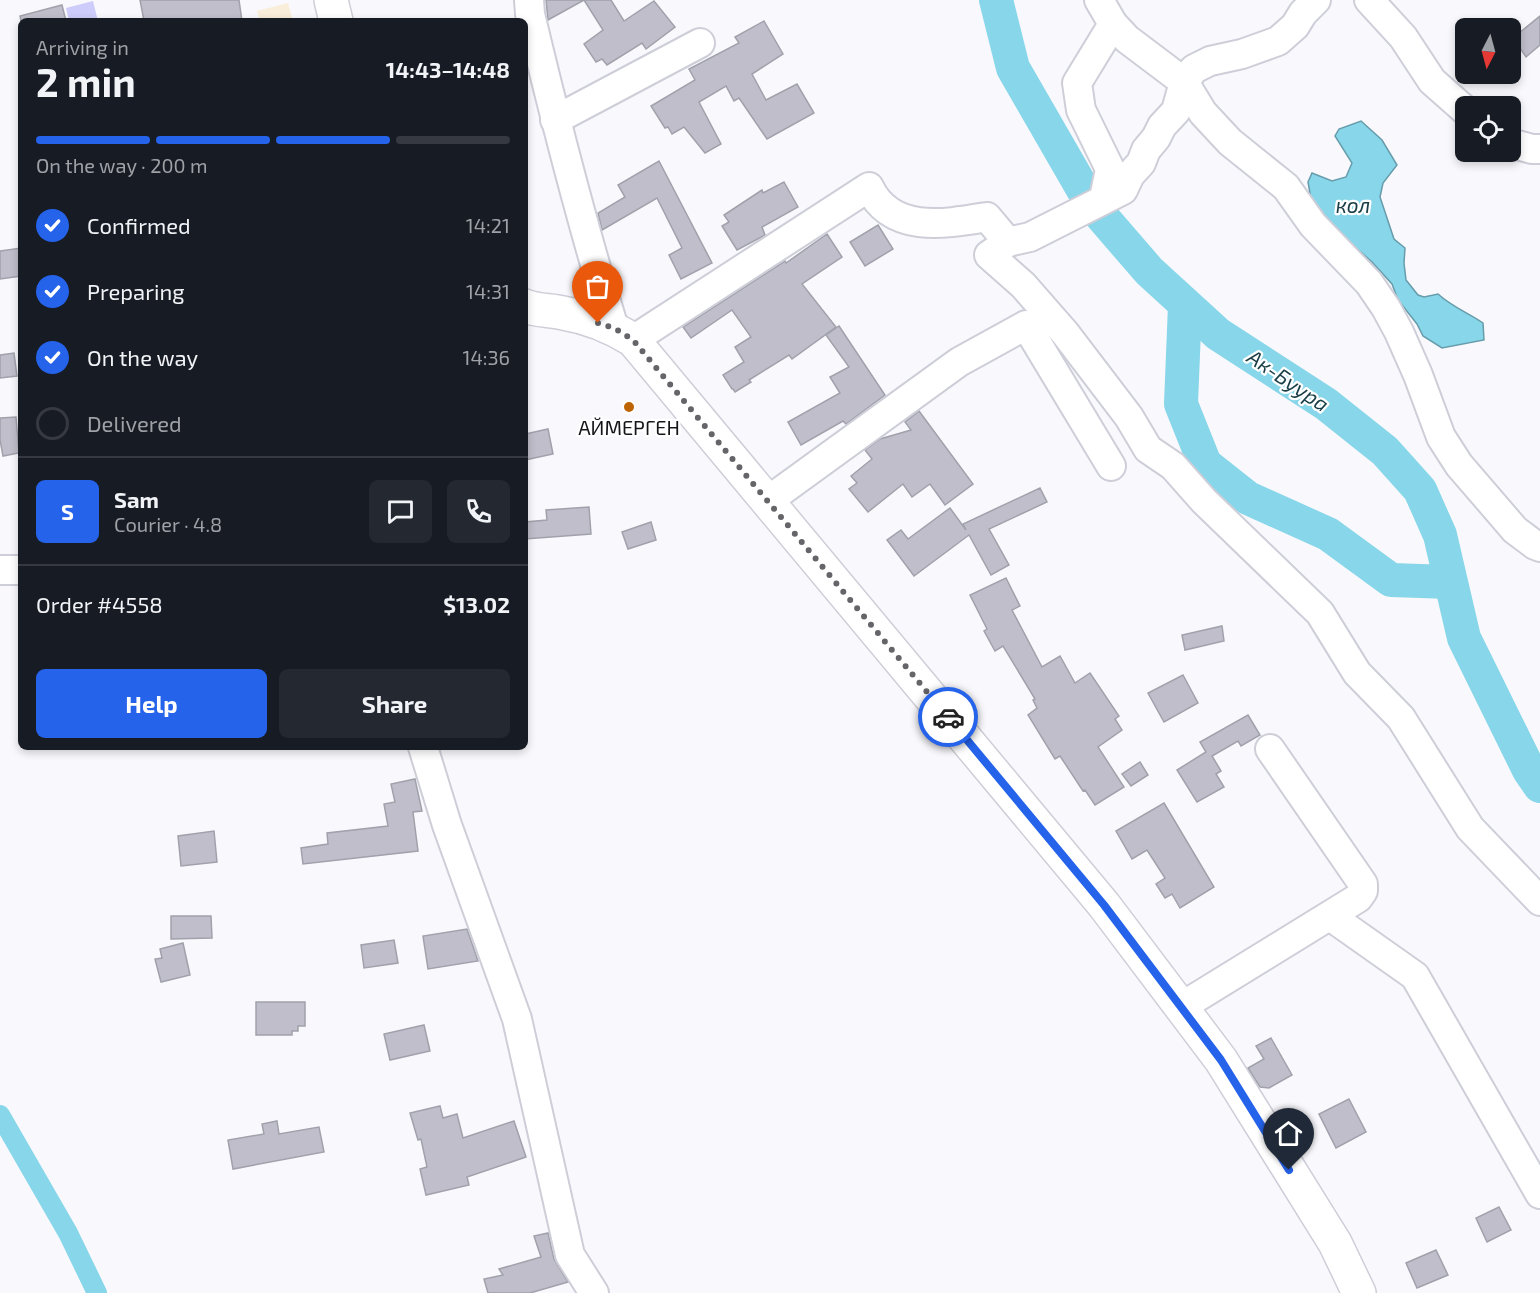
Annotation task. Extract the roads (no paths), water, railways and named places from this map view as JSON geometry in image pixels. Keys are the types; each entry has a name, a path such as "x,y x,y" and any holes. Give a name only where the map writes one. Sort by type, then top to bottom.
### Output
{"main road":[{"path":"331,0 335,18"},
{"path":"541,309 624,334 769,500 1104,905 1221,1060 1329,1233 1359,1293"}],"street":[{"path":"530,0 530,14 555,120 590,249 624,334 869,187 887,211 923,224 950,223 987,217 1008,242"},
{"path":"1099,0 1113,24 1127,39 1184,82 1203,113 1216,128 1286,187 1313,225 1369,283 1399,332 1441,437 1459,465 1515,530 1540,547"},
{"path":"1316,0 1303,13 1296,26 1278,42 1242,54 1210,61 1194,69 1184,82 1176,111 1162,126 1146,150 1141,163 1130,175 1123,190 1030,237 1008,242 989,255 1023,285 1065,333 1129,417 1148,449 1173,466 1204,501 1320,612 1357,673 1401,718 1470,828 1540,901"},
{"path":"1369,0 1403,37 1432,81 1455,101"},
{"path":"1104,198 1110,169 1081,110 1077,83 1113,24"},
{"path":"555,120 700,43"},
{"path":"1521,146 1540,149"},
{"path":"769,500 960,363 1026,325 1111,466"},
{"path":"0,570 18,570"},
{"path":"1181,1007 1330,916 1358,898 1363,891 1363,884 1270,749"},
{"path":"424,750 447,825 517,1019 570,1255 594,1293"},
{"path":"1330,916 1415,976 1540,1194"}],"water":[{"name":"кол","path":"1361,121 1382,140 1397,165 1383,183 1380,197 1394,239 1405,248 1406,280 1418,295 1424,297 1438,294 1483,323 1484,340 1442,348 1423,336 1417,324 1398,300 1392,284 1372,262 1339,233 1311,199 1308,182 1312,173 1332,181 1346,177 1352,163 1335,136 1339,129"}],"waterway":[{"name":"Ак-Буура","path":"996,0 1013,68 1092,205 1149,271 1218,334 1326,404 1385,451 1420,490 1440,535 1464,638 1529,770 1540,786"},
{"path":"1185,305 1181,404 1205,464 1248,498 1328,534 1391,580 1450,582"},
{"path":"0,1115 68,1233 97,1293"}],"place":[{"name":"АЙМЕРГЕН","path":"629,407"}]}
